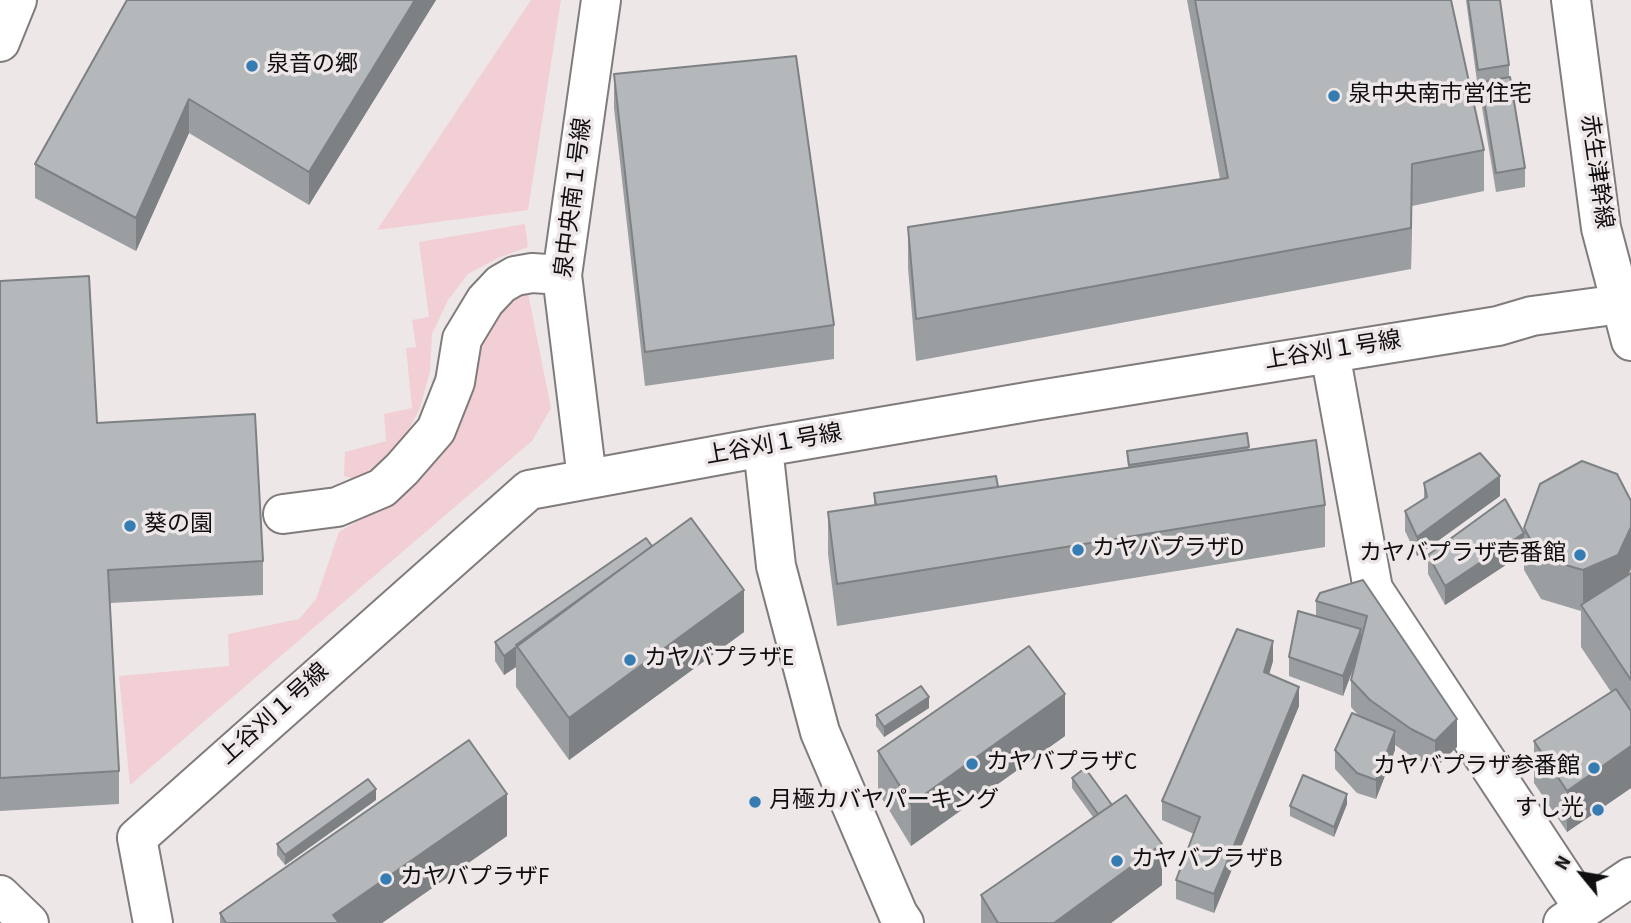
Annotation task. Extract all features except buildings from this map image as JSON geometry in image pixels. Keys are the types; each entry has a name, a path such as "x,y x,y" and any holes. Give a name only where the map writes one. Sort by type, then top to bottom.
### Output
{"street":[{"path":"0,42 17,0"},
{"name":"泉中央南１号線","path":"587,479 562,275 600,0"},
{"name":"赤生津幹線","path":"1572,0 1601,228 1627,321"},
{"path":"284,514 337,507 382,488 436,430 456,382 462,340 485,301 501,284 515,276 533,273 562,275"},
{"name":"上谷刈１号線","path":"153,923 137,838 529,490 763,447 1498,326 1532,316 1627,321"},
{"path":"1330,353 1373,589 1573,916 1631,877"},
{"path":"763,447 776,566 820,732 904,923"},
{"path":"0,895 29,923"}],"shaded area":[{"path":"531,0 561,0 528,210 377,230"},
{"path":"525,224 528,247 498,258 468,274 448,300 432,334 430,371 420,408 405,437 391,455 373,471 354,479 344,476 345,452 386,441 384,414 412,408 406,348 416,347 412,320 429,317 419,242"},
{"path":"528,293 551,408 532,441 130,785 119,676 229,666 228,634 299,619 316,599 339,532 405,493 422,478 445,448 477,344 504,301"}],"place":[{"name":"泉音の郷","path":"252,66"},
{"name":"泉中央南市営住宅","path":"1334,96"},
{"name":"葵の園","path":"130,526"},
{"name":"カヤバプラザD","path":"1078,550"},
{"name":"カヤバプラザ壱番館","path":"1580,555"},
{"name":"カヤバプラザE","path":"630,660"},
{"name":"カヤバプラザC","path":"972,764"},
{"name":"カヤバプラザ参番館","path":"1594,768"},
{"name":"月極カバヤパーキング","path":"755,802"},
{"name":"すし光","path":"1598,810"},
{"name":"カヤバプラザB","path":"1117,861"},
{"name":"カヤバプラザF","path":"386,879"}]}
